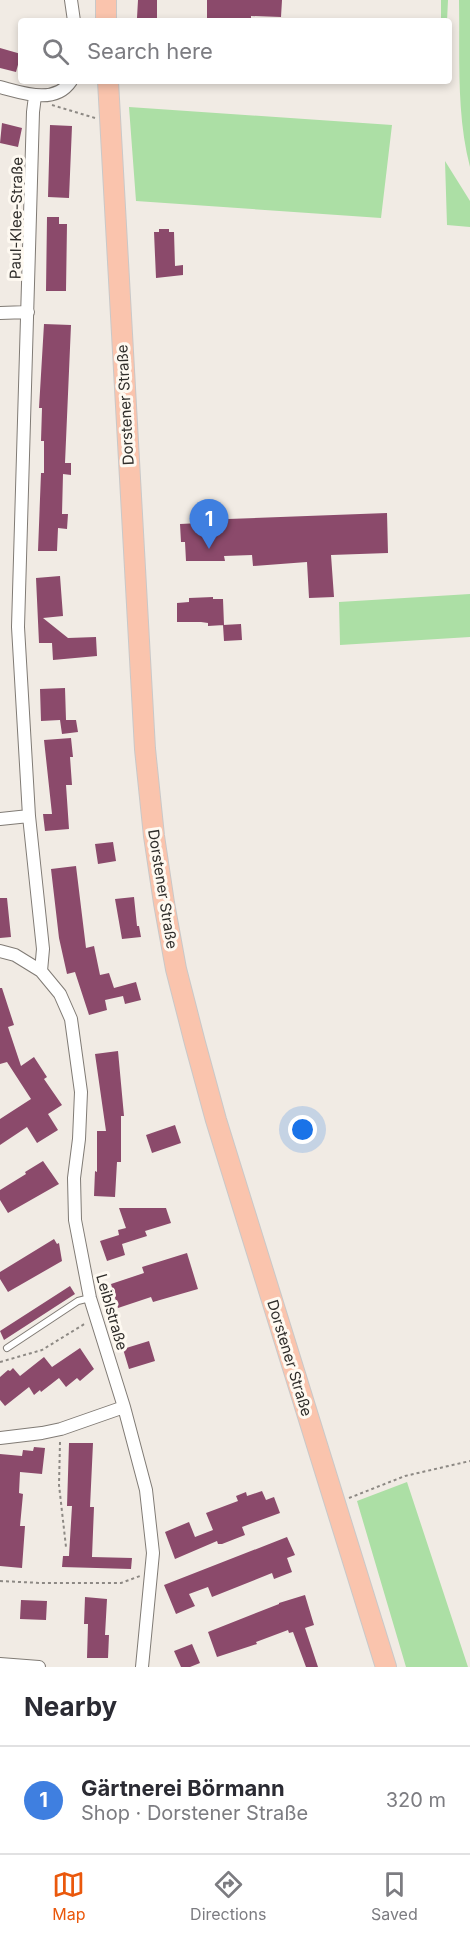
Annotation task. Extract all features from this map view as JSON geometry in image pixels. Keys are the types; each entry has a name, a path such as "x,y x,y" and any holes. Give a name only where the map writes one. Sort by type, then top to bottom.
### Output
{"main road":[{"path":"106,0 106,18"},
{"name":"Dorstener Straße","path":"108,84 145,749 164,903 184,1005 216,1120 386,1667"}],"street":[{"path":"71,0 74,18"},
{"path":"0,87 36,96 57,94 69,84"},
{"name":"Paul-Klee-Straße","path":"29,816 18,627 33,112 36,96"},
{"path":"0,313 28,312"},
{"path":"0,819 29,816 43,949 41,971"},
{"name":"Leiblstraße","path":"0,951 15,955 41,971 60,994 70,1019 78,1058 81,1092 79,1139 74,1178 75,1220 90,1298 124,1407 146,1490 153,1553 142,1667"},
{"path":"0,1438 61,1429 124,1407"},
{"path":"0,1664 39,1667"}],"lane":[{"path":"7,1348 78,1301 90,1298"}],"path":[{"path":"36,96 55,108 111,122"},
{"path":"0,1362 42,1350 96,1316"},
{"path":"61,1429 59,1485 66,1547"},
{"path":"335,1503 405,1476 470,1461"},
{"path":"0,1581 121,1583 136,1576 151,1576"}],"green space":[{"path":"441,0 448,0 447,18 441,18"},
{"path":"459,0 470,0 470,167 461,105"},
{"path":"129,107 392,125 381,218 136,201"},
{"path":"445,161 470,201 470,227 447,225"},
{"path":"470,594 470,637 340,645 339,602"},
{"path":"407,1482 468,1667 406,1667 357,1501"}],"building":[{"path":"138,0 157,0 157,18 137,18"},
{"path":"207,0 282,0 281,17 207,18"},
{"path":"0,48 18,53 16,72 0,68"},
{"path":"2,123 22,128 18,147 0,143"},
{"path":"50,125 72,126 69,198 48,197"},
{"path":"47,217 59,217 59,224 67,224 66,291 46,291"},
{"path":"159,229 169,229 169,232 174,232 175,266 183,265 183,275 156,278 154,232 159,232"},
{"path":"44,324 71,325 65,463 71,463 71,475 63,474 62,514 68,514 67,529 58,528 57,551 38,551 41,473 44,473 44,441 41,441 42,408 39,408"},
{"path":"387,513 388,553 331,555 334,597 309,598 307,562 253,566 252,555 224,556 225,561 186,561 185,542 181,542 180,524 201,523 200,520"},
{"path":"60,576 63,616 43,618 68,638 96,637 97,656 53,660 52,643 39,643 36,578"},
{"path":"213,597 213,599 223,599 224,625 208,626 208,623 201,622 177,622 177,603 189,602 189,598"},
{"path":"241,624 242,640 224,641 223,625"},
{"path":"65,688 66,720 76,720 78,732 62,734 60,720 41,721 40,689"},
{"path":"71,738 72,785 66,785 69,829 45,831 43,814 52,814 44,740"},
{"path":"113,842 116,861 98,864 95,844"},
{"path":"76,866 86,948 94,946 100,975 109,973 114,988 136,982 141,1000 125,1004 123,996 105,1000 107,1010 89,1015 75,972 67,974 59,938 51,869"},
{"path":"134,897 137,926 139,926 141,937 122,939 115,899"},
{"path":"0,898 7,898 11,937 0,938"},
{"path":"0,988 2,988 14,1025 8,1027 21,1066 34,1057 47,1077 44,1079 62,1105 48,1114 58,1130 37,1143 27,1127 0,1145 0,1119 31,1099 7,1062 0,1064"},
{"path":"118,1051 124,1116 121,1116 121,1162 117,1162 115,1197 94,1196 95,1171 97,1172 97,1131 106,1131 95,1054"},
{"path":"175,1125 181,1143 152,1153 146,1135"},
{"path":"43,1161 59,1184 8,1213 0,1200 0,1190"},
{"path":"119,1208 166,1208 171,1223 145,1231 147,1236 122,1244 125,1255 107,1261 100,1241 119,1235 118,1230 126,1228"},
{"path":"54,1239 57,1244 59,1243 62,1261 8,1292 0,1279 0,1272"},
{"path":"187,1253 198,1289 153,1302 151,1297 118,1308 111,1284 144,1273 142,1267"},
{"path":"70,1286 75,1294 4,1340 0,1331"},
{"path":"149,1341 155,1361 129,1369 123,1349"},
{"path":"80,1348 94,1369 80,1381 77,1378 66,1387 59,1378 34,1395 29,1387 5,1406 0,1400 0,1377 8,1370 13,1368 20,1376 44,1357 52,1367"},
{"path":"69,1443 93,1443 90,1507 94,1507 92,1557 132,1558 131,1569 62,1567 63,1556 69,1556 72,1506 67,1506"},
{"path":"34,1447 45,1448 42,1474 20,1472 19,1493 23,1494 20,1526 25,1526 22,1568 0,1566 0,1454 22,1456 23,1450 33,1451"},
{"path":"262,1491 266,1500 274,1497 280,1513 242,1527 245,1535 222,1544 218,1544 217,1541 175,1559 165,1532 189,1522 195,1537 213,1530 206,1513 238,1501 236,1496 246,1492 247,1496"},
{"path":"287,1537 295,1555 287,1558 292,1572 274,1579 272,1573 212,1597 208,1587 189,1594 195,1606 176,1614 164,1585"},
{"path":"305,1595 314,1625 305,1628 318,1667 306,1667 293,1632 289,1633 288,1630 256,1642 257,1644 217,1657 208,1632"},
{"path":"85,1597 107,1599 105,1635 109,1635 108,1658 87,1658 88,1624 84,1624"},
{"path":"21,1600 47,1601 46,1620 20,1619"},
{"path":"192,1644 200,1663 190,1667 181,1667 174,1651"}],"place":[{"name":"Gärtnerei Börmann","path":"209,549"}]}
